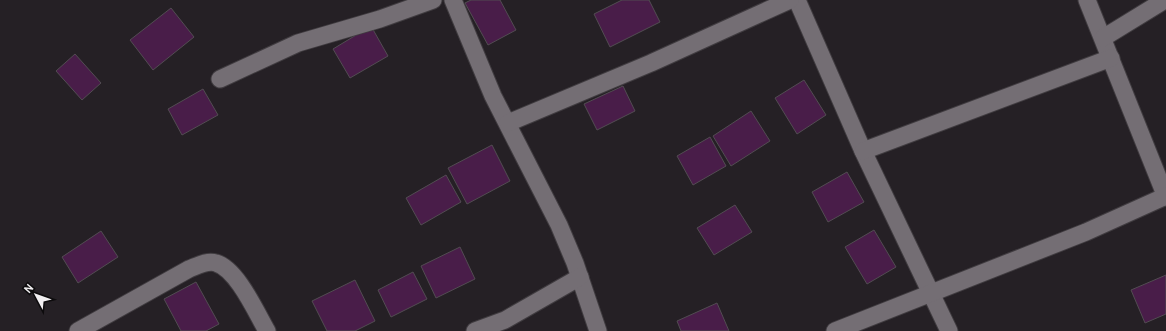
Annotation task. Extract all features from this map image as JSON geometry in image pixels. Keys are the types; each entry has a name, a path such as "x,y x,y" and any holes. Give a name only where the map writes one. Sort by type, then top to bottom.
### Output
{"street":[{"path":"220,79 298,43 380,19 433,0"},
{"path":"453,0 481,70 559,225 580,277 598,331"},
{"path":"508,123 651,63 790,0"},
{"path":"797,0 863,151 949,331"},
{"path":"835,331 1086,232 1166,196 1112,58 1087,0"},
{"path":"1103,38 1165,0"},
{"path":"863,151 1112,58"},
{"path":"78,331 189,269 202,263 214,262 225,267 234,276 267,331"},
{"path":"475,331 505,320 580,277"}],"building":[{"path":"471,0 500,0 516,30 488,45 465,3"},
{"path":"622,0 649,0 660,22 610,47 594,14"},
{"path":"171,8 194,37 153,70 130,40"},
{"path":"371,26 388,56 350,78 333,49"},
{"path":"75,54 101,83 82,100 56,71"},
{"path":"804,80 826,115 797,134 775,98"},
{"path":"623,86 635,111 597,130 584,104"},
{"path":"203,89 218,115 182,135 168,109"},
{"path":"751,111 770,141 731,166 713,136"},
{"path":"710,137 726,166 693,185 677,156"},
{"path":"492,145 510,181 467,204 448,168"},
{"path":"847,172 864,202 828,222 812,192"},
{"path":"446,175 461,202 421,225 406,198"},
{"path":"735,205 752,232 714,255 697,228"},
{"path":"874,230 896,267 867,284 845,247"},
{"path":"101,231 118,257 78,283 62,257"},
{"path":"460,247 475,279 436,298 421,266"},
{"path":"413,272 427,299 391,317 378,290"},
{"path":"1166,275 1166,314 1145,323 1131,290"},
{"path":"355,280 375,321 355,331 327,331 312,301"},
{"path":"196,282 219,324 206,331 181,331 164,299"},
{"path":"717,303 729,331 681,331 677,321"}]}
